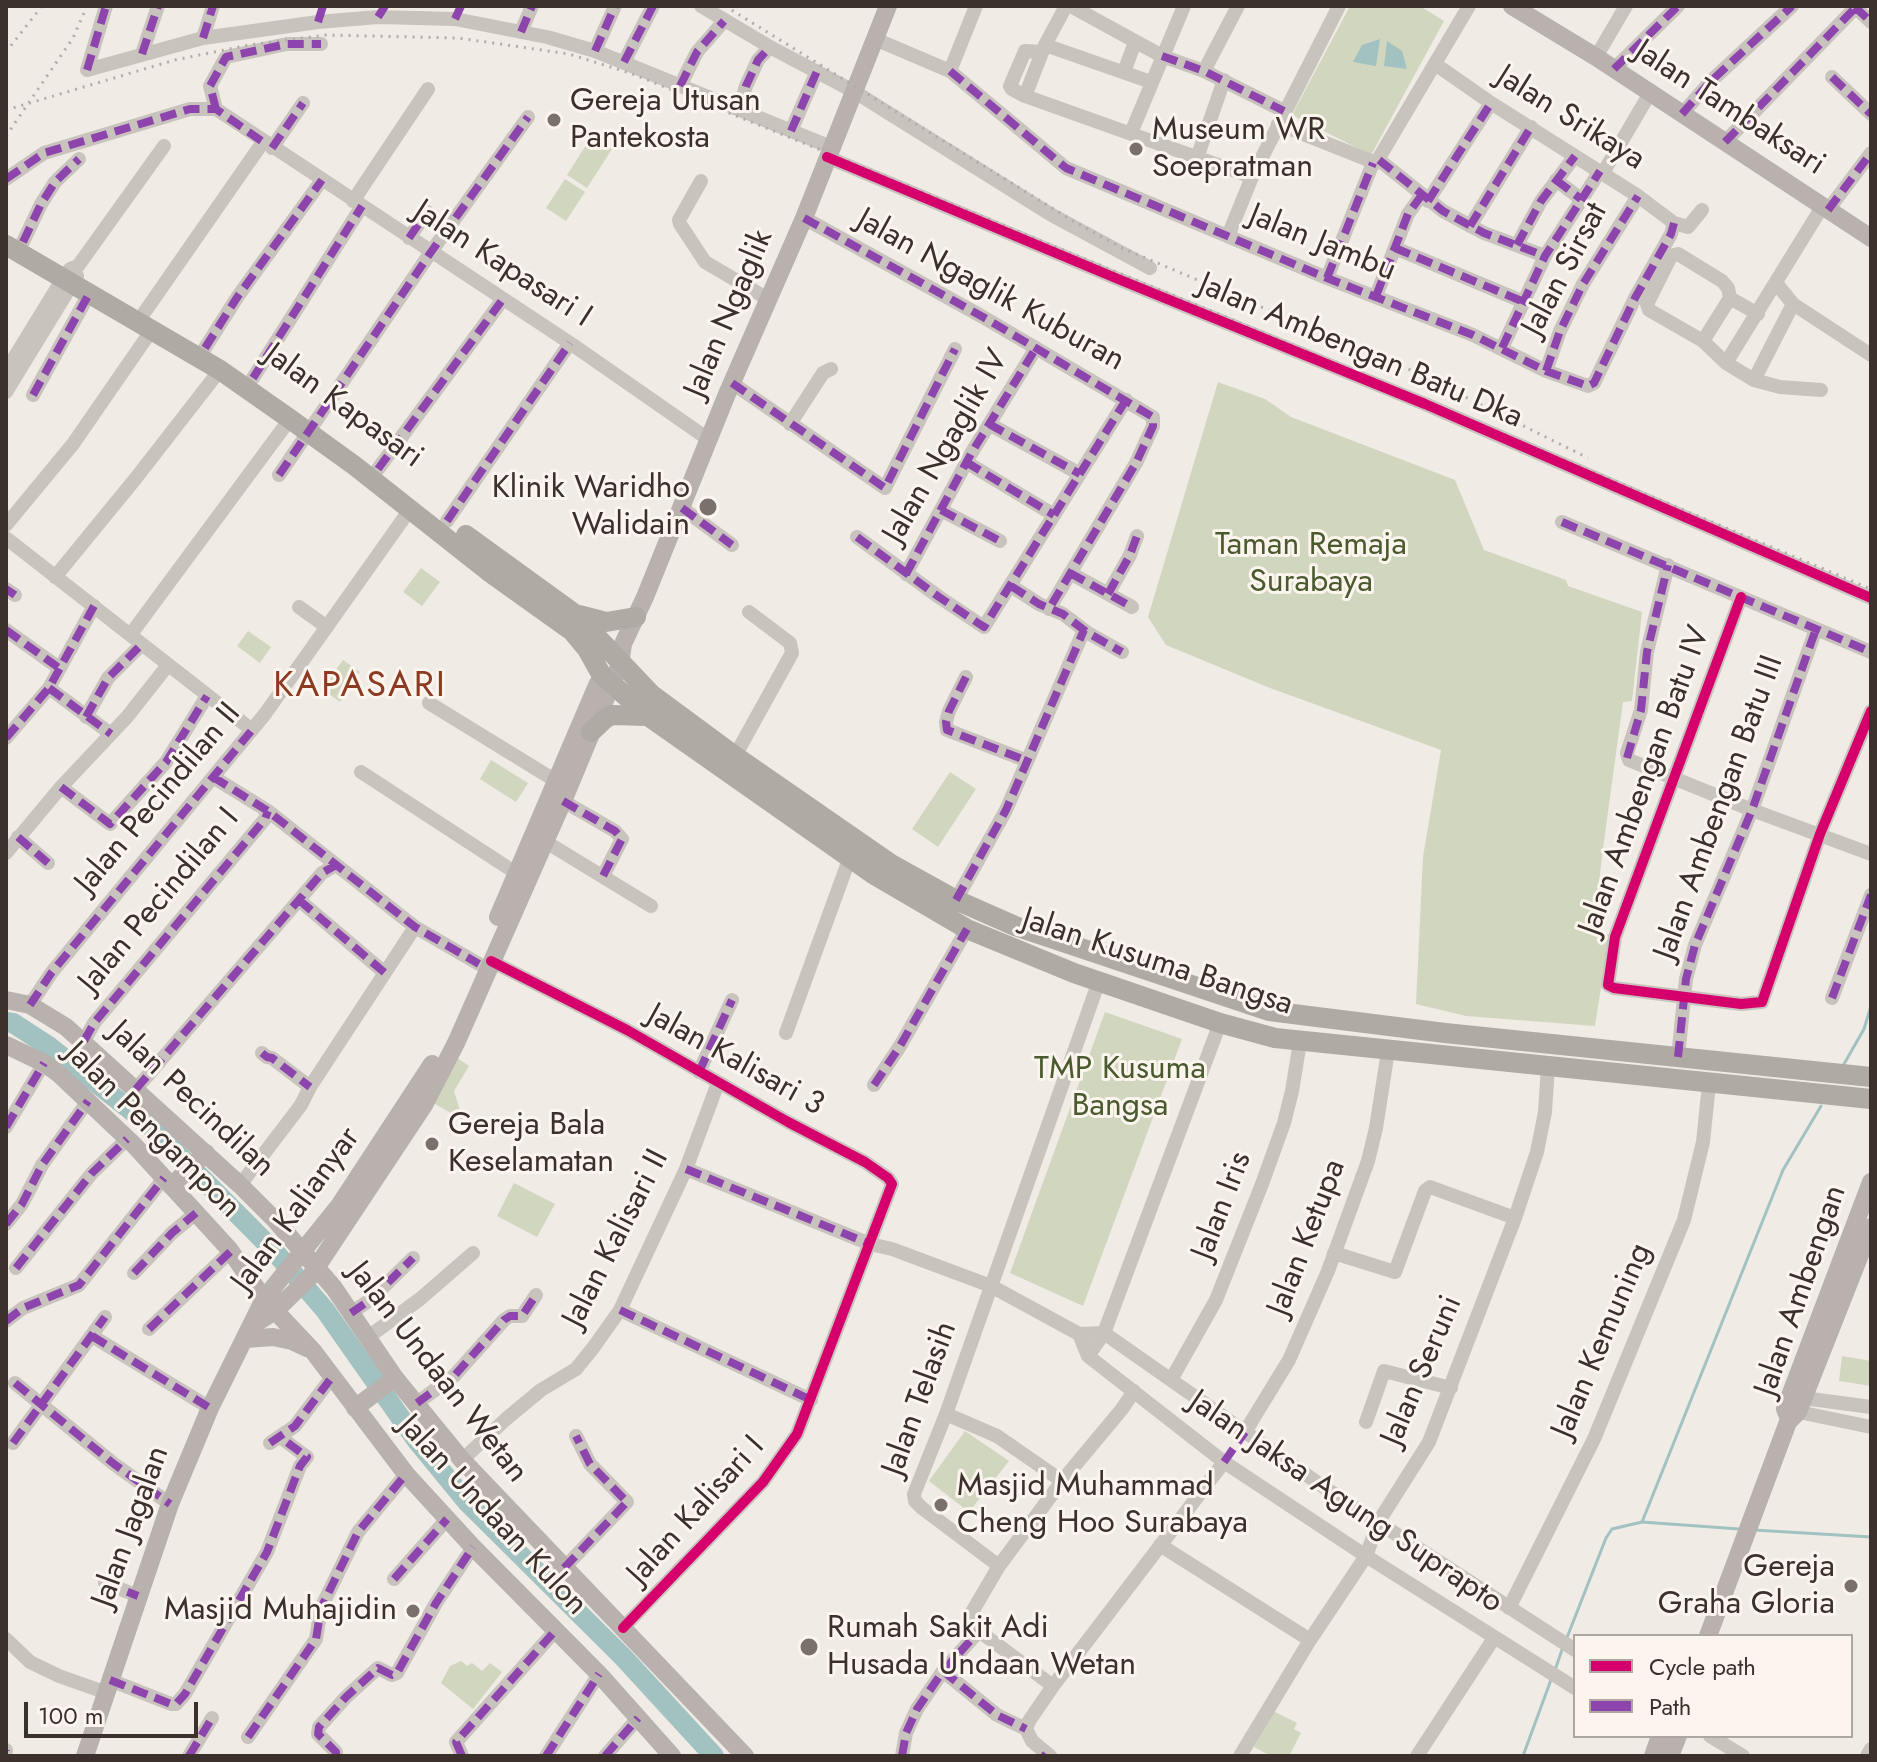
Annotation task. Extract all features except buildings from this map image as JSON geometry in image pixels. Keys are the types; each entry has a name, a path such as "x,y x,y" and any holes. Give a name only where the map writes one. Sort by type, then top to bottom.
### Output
{"highway":[{"name":"Jalan Kapasari","path":"12,239 148,322 290,419 312,427 378,469 575,614 613,664"},
{"name":"Jalan Kapasari","path":"148,322 205,348 253,378 488,571 572,631 587,649 613,664"},
{"path":"575,614 606,622 636,617"},
{"name":"Jalan Kusuma Bangsa","path":"613,664 648,716 873,874 967,929 1058,967 1220,1023 1300,1042 1871,1099"},
{"name":"Jalan Kusuma Bangsa","path":"613,664 735,756 891,864 956,900 1000,921 1251,1007 1282,1013 1871,1077"},
{"path":"591,732 612,715 648,716"},
{"path":"1058,967 1065,944"},
{"path":"1198,1015 1207,992"},
{"path":"1647,1076 1650,1054"}],"main road":[{"name":"Jalan Tambaksari","path":"1512,6 1596,57 1871,238"},
{"name":"Jalan Ngaglik","path":"613,664 636,617 708,439 804,218 855,92 884,8"},
{"name":"Jalan Kalianyar","path":"485,962 546,842 591,732 613,664"},
{"name":"Jalan Kalianyar","path":"270,1305 293,1295 314,1273 456,1043 516,873 556,781 613,664"},
{"name":"Jalan Pecindilan","path":"6,1000 30,1005 84,1041 202,1157 240,1185 314,1273"},
{"name":"Jalan Pengampon","path":"6,1045 44,1063 171,1181 231,1251 270,1305"},
{"name":"Jalan Kalianyar","path":"250,1332 270,1305 277,1281 419,1101"},
{"path":"171,1181 202,1157"},
{"name":"Jalan Ambengan","path":"1709,1634 1793,1407 1871,1182"},
{"name":"Jalan Ambengan","path":"1793,1407 1871,1227"},
{"name":"Jalan Undaan Wetan","path":"314,1273 351,1313 390,1381 417,1403 462,1460 745,1756"},
{"name":"Jalan Undaan Kulon","path":"270,1305 358,1405 406,1474 473,1547 599,1674 672,1756"},
{"path":"250,1332 283,1339 313,1351"},
{"name":"Jalan Jagalan","path":"85,1756 170,1504 210,1408 250,1332"},
{"path":"358,1405 390,1381"}],"street":[{"name":"Jalan Ambengan Batu Dka","path":"106,6 87,70 203,38 381,12 458,12 595,51 791,131 829,152 1122,281 1425,404 1871,598"},
{"path":"142,54 158,6"},
{"path":"203,38 213,6"},
{"path":"318,22 323,6"},
{"path":"521,32 532,6"},
{"path":"595,51 615,6"},
{"path":"624,62 653,6"},
{"path":"701,6 855,92 1050,214 1150,268"},
{"path":"950,71 976,6"},
{"path":"1044,48 1068,6 1162,56 1224,80 1281,118 1376,162 1424,198 1470,226 1545,256"},
{"path":"1131,133 1184,6"},
{"path":"1204,71 1238,6"},
{"path":"1228,236 1252,177 1337,10 1320,6"},
{"path":"1327,278 1376,162 1469,6"},
{"path":"1596,57 1626,6"},
{"path":"1614,69 1678,6"},
{"path":"1682,114 1717,75 1792,6"},
{"path":"1725,142 1856,7 1871,22"},
{"path":"680,86 697,52 724,21"},
{"name":"Jalan Jambu","path":"875,39 950,71 1061,166 1588,386 1594,383 1674,223"},
{"path":"1124,72 1135,42"},
{"path":"6,179 36,156 83,140 190,109 216,109 210,86 227,57 287,44 321,44"},
{"path":"739,110 758,60 770,47"},
{"path":"1151,82 1044,48 1025,51 1010,86 1025,96 1252,177"},
{"name":"Jalan Srikaya","path":"1435,64 1602,172 1674,223"},
{"path":"791,131 817,71"},
{"path":"1832,77 1871,114"},
{"path":"1197,158 1224,80"},
{"path":"253,378 428,89"},
{"path":"1502,348 1545,256 1602,172 1650,93"},
{"path":"6,525 73,444 148,322 267,145 303,103"},
{"path":"1376,296 1408,214 1424,198 1491,103"},
{"name":"Jalan Kapasari I","path":"216,109 570,343 708,439"},
{"path":"279,475 431,252 528,117"},
{"path":"1470,226 1531,127"},
{"path":"6,371 75,278 164,146"},
{"path":"1726,363 1825,209 1871,153"},
{"path":"1517,245 1526,225 1575,156"},
{"path":"12,239 55,182 79,159"},
{"path":"205,348 238,296 322,180"},
{"path":"1556,180 1581,199"},
{"path":"701,181 680,224 702,259 768,299"},
{"name":"Jalan Sirsat","path":"1546,371 1560,331 1583,284 1638,196"},
{"path":"1674,223 1688,227 1702,210"},
{"path":"409,238 427,212"},
{"name":"Jalan Ngaglik Kuburan","path":"804,218 1150,413 1154,419 1153,426 1143,450 1070,573"},
{"path":"1395,248 1524,302"},
{"path":"1703,341 1730,298 1728,288 1722,281 1678,254 1671,256 1647,304 1649,310 1703,341 1726,363 1754,380 1787,388 1821,390"},
{"path":"6,392 75,278"},
{"path":"33,395 75,278"},
{"path":"1776,283 1793,304 1871,355"},
{"path":"1730,298 1758,314"},
{"path":"378,469 503,299"},
{"path":"1754,380 1793,304"},
{"path":"447,521 570,343"},
{"name":"Jalan Ngaglik IV","path":"906,574 966,462 1036,348"},
{"path":"732,383 885,488 955,349"},
{"path":"790,424 823,373 831,369"},
{"path":"55,577 220,370"},
{"path":"1122,652 1063,614 1011,586 1126,400"},
{"path":"86,717 108,678 290,419"},
{"path":"989,424 1080,474"},
{"path":"966,462 1054,515"},
{"name":"Jalan Pecindilan II","path":"30,1005 52,972 252,730 411,508"},
{"path":"682,508 732,545"},
{"path":"941,510 1000,541"},
{"path":"1562,522 1871,652"},
{"path":"1108,594 1137,536"},
{"name":"Jalan Ngaglik IV","path":"857,537 984,627 1011,586"},
{"path":"6,538 252,730"},
{"path":"1668,565 1647,652 1641,710 1627,758 1675,780 1871,854"},
{"path":"1049,609 1070,573 1132,607"},
{"name":"Jalan Ambengan Batu IV","path":"1684,996 1608,985 1615,937 1741,597"},
{"path":"6,738 49,688 94,606"},
{"path":"299,607 327,627"},
{"path":"735,756 792,653 790,643 749,612"},
{"name":"Jalan Ambengan Batu III","path":"1678,1057 1684,996 1695,945 1752,810 1816,629"},
{"path":"6,630 59,668"},
{"path":"956,900 1006,810 1025,760 1084,630"},
{"path":"6,853 168,665"},
{"path":"966,677 949,711 947,730 1025,760"},
{"path":"49,688 111,734"},
{"path":"61,787 107,824 166,762 207,696"},
{"path":"429,703 556,781"},
{"path":"1684,996 1751,1005 1762,1002 1820,834 1871,711"},
{"path":"361,772 516,873"},
{"name":"Jalan Pecindilan I","path":"84,1041 94,1023 265,819 268,811 213,777"},
{"path":"563,801 615,831 622,839 603,876"},
{"name":"Jalan Kalisari 3","path":"268,811 415,927 627,1030 865,1162 888,1178 892,1188 870,1244"},
{"path":"18,837 48,863"},
{"path":"546,842 651,906"},
{"path":"786,1033 850,857"},
{"path":"136,1089 322,873 336,865"},
{"path":"1832,998 1871,895"},
{"path":"299,900 385,973"},
{"path":"240,1185 301,1105 415,927"},
{"path":"874,1085 967,929"},
{"name":"Jalan Telasih","path":"999,1566 915,1501 915,1488 946,1414 1099,981"},
{"path":"699,1072 732,1000"},
{"path":"1088,1356 1104,1333 1220,1023"},
{"name":"Jalan Iris","path":"1171,1380 1216,1300 1262,1184 1284,1123 1300,1042"},
{"name":"Jalan Ketupa","path":"1245,1432 1289,1360 1334,1253 1368,1161 1388,1051"},
{"path":"262,1053 310,1087"},
{"path":"6,1127 44,1063"},
{"name":"Jalan Seruni","path":"1240,1756 1310,1640 1366,1556 1379,1521 1429,1442 1515,1218 1537,1152 1545,1112 1548,1066"},
{"name":"Jalan Kalisari II","path":"462,1460 517,1409 576,1369 620,1310 686,1169 718,1083"},
{"name":"Jalan Kemuning","path":"1509,1608 1594,1439 1684,1220 1703,1142 1709,1084"},
{"path":"6,1224 22,1204 42,1165 88,1101"},
{"path":"16,1268 92,1173 127,1139"},
{"path":"686,1169 870,1244 892,1249 991,1286 1079,1334 1104,1333"},
{"path":"6,1321 23,1308 79,1285 171,1181"},
{"path":"1334,1253 1395,1272 1425,1191 1430,1187 1515,1218"},
{"path":"663,1239 678,1209 670,1204"},
{"path":"134,1273 196,1213"},
{"name":"Jalan Kalisari I","path":"623,1628 775,1468 797,1434 870,1244"},
{"path":"149,1329 231,1251"},
{"path":"367,1338 420,1299 473,1253"},
{"path":"351,1313 370,1300 413,1258"},
{"path":"417,1403 454,1376 504,1320 510,1316 522,1316 536,1295"},
{"path":"620,1310 811,1400"},
{"path":"13,1443 105,1317"},
{"name":"Jalan Jaksa Agung Suprapto","path":"1104,1333 1245,1432 1570,1647"},
{"path":"1079,1334 1088,1356"},
{"path":"92,1336 210,1408"},
{"name":"Jalan Jaksa Agung Suprapto","path":"1088,1356 1224,1462 1573,1687"},
{"path":"1366,1422 1384,1371 1451,1388"},
{"path":"6,1639 30,1662 59,1676 176,1704 267,1552 300,1466 307,1457 275,1440 295,1426 332,1377"},
{"path":"15,1383 124,1472 170,1504"},
{"path":"1053,1686 979,1631 972,1612 999,1566 1134,1391"},
{"path":"1793,1407 1871,1407"},
{"path":"1793,1407 1871,1427"},
{"path":"946,1414 997,1436 1062,1481"},
{"path":"564,1568 627,1502 590,1464 576,1436"},
{"path":"1026,1729 1053,1686 1224,1462"},
{"path":"248,1737 316,1639 321,1608 358,1532 406,1474"},
{"path":"394,1579 447,1519"},
{"path":"1160,1545 1310,1640"},
{"path":"336,1756 336,1752 318,1734 318,1729 346,1697 378,1668 392,1675 397,1673 436,1603 473,1547"},
{"path":"105,1583 138,1596"},
{"path":"462,1756 456,1742 555,1631"},
{"path":"902,1756 911,1719 943,1671 979,1631"},
{"path":"1417,1756 1494,1638"},
{"path":"943,1671 997,1715 1026,1729 1032,1741 1047,1755"},
{"path":"546,1756 599,1674"},
{"path":"189,1756 212,1718"},
{"path":"605,1756 638,1718"},
{"path":"1713,1738 1743,1756"},
{"path":"1867,1756 1871,1749"}],"green space":[{"path":"1350,6 1420,6 1444,21 1371,155 1292,115"},
{"path":"592,136 612,149 587,188 567,175"},
{"path":"565,179 585,192 566,221 546,208"},
{"name":"Taman Remaja Surabaya","path":"1218,382 1265,399 1291,417 1455,480 1484,550 1566,580 1568,586 1642,612 1632,701 1623,702 1599,882 1599,929 1609,935 1595,1026 1466,1016 1416,1004 1423,857 1441,750 1270,688 1166,645 1148,617"},
{"path":"421,568 440,582 422,606 403,592"},
{"path":"248,631 271,647 260,663 237,646"},
{"path":"343,660 360,672 340,702 322,689"},
{"path":"491,760 528,783 516,802 480,779"},
{"path":"950,772 976,789 938,847 912,829"},
{"name":"TMP Kusuma Bangsa","path":"1105,1012 1182,1039 1083,1306 1010,1273"},
{"path":"453,1055 469,1066 454,1091 463,1120 428,1100"},
{"path":"514,1183 555,1204 537,1237 497,1216"},
{"path":"1842,1356 1871,1361 1871,1386 1839,1381"},
{"path":"965,1431 1009,1461 969,1512 929,1481"},
{"path":"461,1661 467,1666 472,1663 482,1671 490,1663 502,1672 473,1709 441,1683 450,1666"},
{"path":"1273,1711 1297,1723 1294,1729 1301,1733 1289,1756 1271,1756 1254,1747"}],"water":[{"path":"1380,39 1376,66 1353,62 1362,45"},
{"path":"1387,41 1402,51 1407,69 1384,66"}],"waterway":[{"path":"1844,1064 1864,1029 1871,1006"},
{"path":"6,1022 13,1023 50,1047 147,1123 274,1251 325,1310 417,1441 467,1502 623,1657 714,1756"},
{"path":"1642,1522 1783,1170 1821,1106"},
{"path":"1566,1640 1612,1529 1642,1522 1739,1529"},
{"path":"1754,1530 1871,1537"},
{"path":"1555,1670 1563,1647"},
{"path":"1523,1756 1552,1677"}],"railway":[{"path":"6,52 42,6"},
{"path":"6,136 73,38 87,6"},
{"path":"725,6 1073,221 1122,248 1413,371 1588,458"},
{"path":"6,110 175,60 249,45 326,35 458,38 569,54 630,73 828,153 1871,589"}],"marked path":[{"path":"87,70 106,6"},
{"path":"142,54 158,6"},
{"path":"203,38 213,6"},
{"path":"318,22 323,6"},
{"path":"378,17 385,6"},
{"path":"455,19 461,6"},
{"path":"521,32 532,6"},
{"path":"595,51 615,6"},
{"path":"624,62 653,6"},
{"path":"1614,69 1678,6"},
{"path":"1682,114 1709,83 1792,6"},
{"path":"1725,142 1857,6"},
{"path":"1855,7 1871,22"},
{"path":"680,86 697,52 724,21"},
{"path":"216,109 210,86 226,57 287,44 321,44"},
{"path":"739,110 758,60 770,47"},
{"path":"1162,56 1204,71 1284,111"},
{"path":"791,131 817,71"},
{"path":"950,71 1066,168 1327,278 1473,335 1546,371 1588,386 1594,383 1674,223"},
{"path":"1832,77 1871,114"},
{"path":"272,148 303,103"},
{"path":"1428,201 1491,103"},
{"path":"6,179 44,153 190,109 216,109 263,142"},
{"path":"279,475 431,252 528,117"},
{"path":"1470,226 1531,127"},
{"path":"1828,210 1871,153"},
{"path":"1517,245 1541,201 1575,156"},
{"path":"23,242 55,182 79,159"},
{"path":"1379,160 1443,211 1484,233 1545,256"},
{"path":"1327,278 1373,163"},
{"path":"1502,348 1545,256 1600,171"},
{"path":"205,348 238,296 322,180"},
{"path":"1556,180 1581,199"},
{"path":"1376,296 1408,214 1421,196"},
{"path":"1546,371 1560,331 1583,284 1638,196"},
{"path":"253,378 362,206"},
{"path":"409,238 427,212"},
{"path":"804,218 983,317 1153,417 1153,426 1136,463 1049,609"},
{"path":"1395,248 1524,302"},
{"path":"33,395 89,294"},
{"path":"378,469 503,299"},
{"path":"447,521 570,343"},
{"path":"906,574 972,452 1036,348"},
{"path":"732,383 885,488 955,349"},
{"path":"857,537 984,627 1126,400"},
{"path":"989,424 1080,474"},
{"path":"966,462 1054,515"},
{"path":"682,508 732,545"},
{"path":"941,510 1000,541"},
{"path":"1562,522 1871,652"},
{"path":"1108,594 1137,536"},
{"path":"1627,758 1641,710 1647,652 1668,565"},
{"path":"1070,573 1132,607"},
{"path":"1011,586 1039,604 1063,614 1088,633 1122,652"},
{"path":"6,589 15,595"},
{"path":"6,738 49,688 94,606"},
{"path":"1678,1057 1686,979 1695,945 1752,810 1816,629"},
{"path":"6,630 59,668"},
{"path":"956,900 1006,810 1084,630"},
{"path":"86,717 108,678 142,644"},
{"path":"966,677 949,711 947,730 1025,760"},
{"path":"49,688 111,734"},
{"path":"61,787 110,824 166,762 207,696"},
{"path":"30,1005 52,972 252,730"},
{"path":"213,777 268,811 415,927 479,964"},
{"path":"563,801 615,831 622,839 603,876"},
{"path":"84,1041 94,1023 265,819 268,811"},
{"path":"18,837 48,863"},
{"path":"136,1089 322,873 336,865"},
{"path":"1832,998 1871,895"},
{"path":"299,900 385,973"},
{"path":"874,1085 967,929"},
{"path":"699,1072 732,1000"},
{"path":"262,1053 310,1087"},
{"path":"6,1127 44,1063"},
{"path":"6,1224 22,1204 42,1165 88,1101"},
{"path":"16,1268 92,1173 127,1139"},
{"path":"686,1169 870,1244"},
{"path":"6,1321 23,1308 79,1285 164,1178"},
{"path":"134,1273 196,1213"},
{"path":"149,1329 231,1251"},
{"path":"351,1313 370,1300 413,1258"},
{"path":"417,1403 454,1376 504,1320 510,1316 522,1316 536,1295"},
{"path":"620,1310 811,1400"},
{"path":"13,1443 105,1317"},
{"path":"92,1336 210,1408"},
{"path":"270,1443 295,1426 332,1377"},
{"path":"15,1383 114,1464 170,1504"},
{"path":"1224,1462 1245,1432"},
{"path":"564,1568 627,1502 590,1464 576,1436"},
{"path":"110,1680 171,1704 176,1704 185,1694 267,1552 300,1466 307,1457 280,1437"},
{"path":"248,1737 316,1639 321,1608 358,1532 406,1474"},
{"path":"394,1579 447,1519"},
{"path":"336,1756 336,1752 318,1734 319,1727 378,1668 392,1675 397,1673 436,1603 473,1547"},
{"path":"105,1583 138,1596"},
{"path":"462,1756 456,1742 555,1631"},
{"path":"902,1756 906,1733 917,1709 943,1671 979,1631"},
{"path":"943,1671 997,1715 1026,1729"},
{"path":"546,1756 599,1674"},
{"path":"189,1756 212,1718"},
{"path":"605,1756 638,1718"}],"cycle path":[{"path":"827,157 1425,404 1871,598"},
{"path":"1741,597 1615,937 1608,985 1741,1004 1762,1002 1820,834 1871,711"},
{"path":"491,961 627,1030 865,1162 892,1184 797,1434 763,1482 623,1628"}],"place":[{"name":"Gereja Utusan Pantekosta","path":"554,120"},
{"name":"Museum WR Soepratman","path":"1136,149"},
{"name":"Klinik Waridho Walidain","path":"708,507"},
{"name":"Gereja Bala Keselamatan","path":"432,1144"},
{"name":"Masjid Muhammad Cheng Hoo Surabaya","path":"941,1505"},
{"name":"Gereja Graha Gloria","path":"1851,1586"},
{"name":"Masjid Muhajidin","path":"413,1611"},
{"name":"Rumah Sakit Adi Husada Undaan Wetan","path":"809,1647"}],"district":[{"name":"KAPASARI","path":"360,687"}]}
